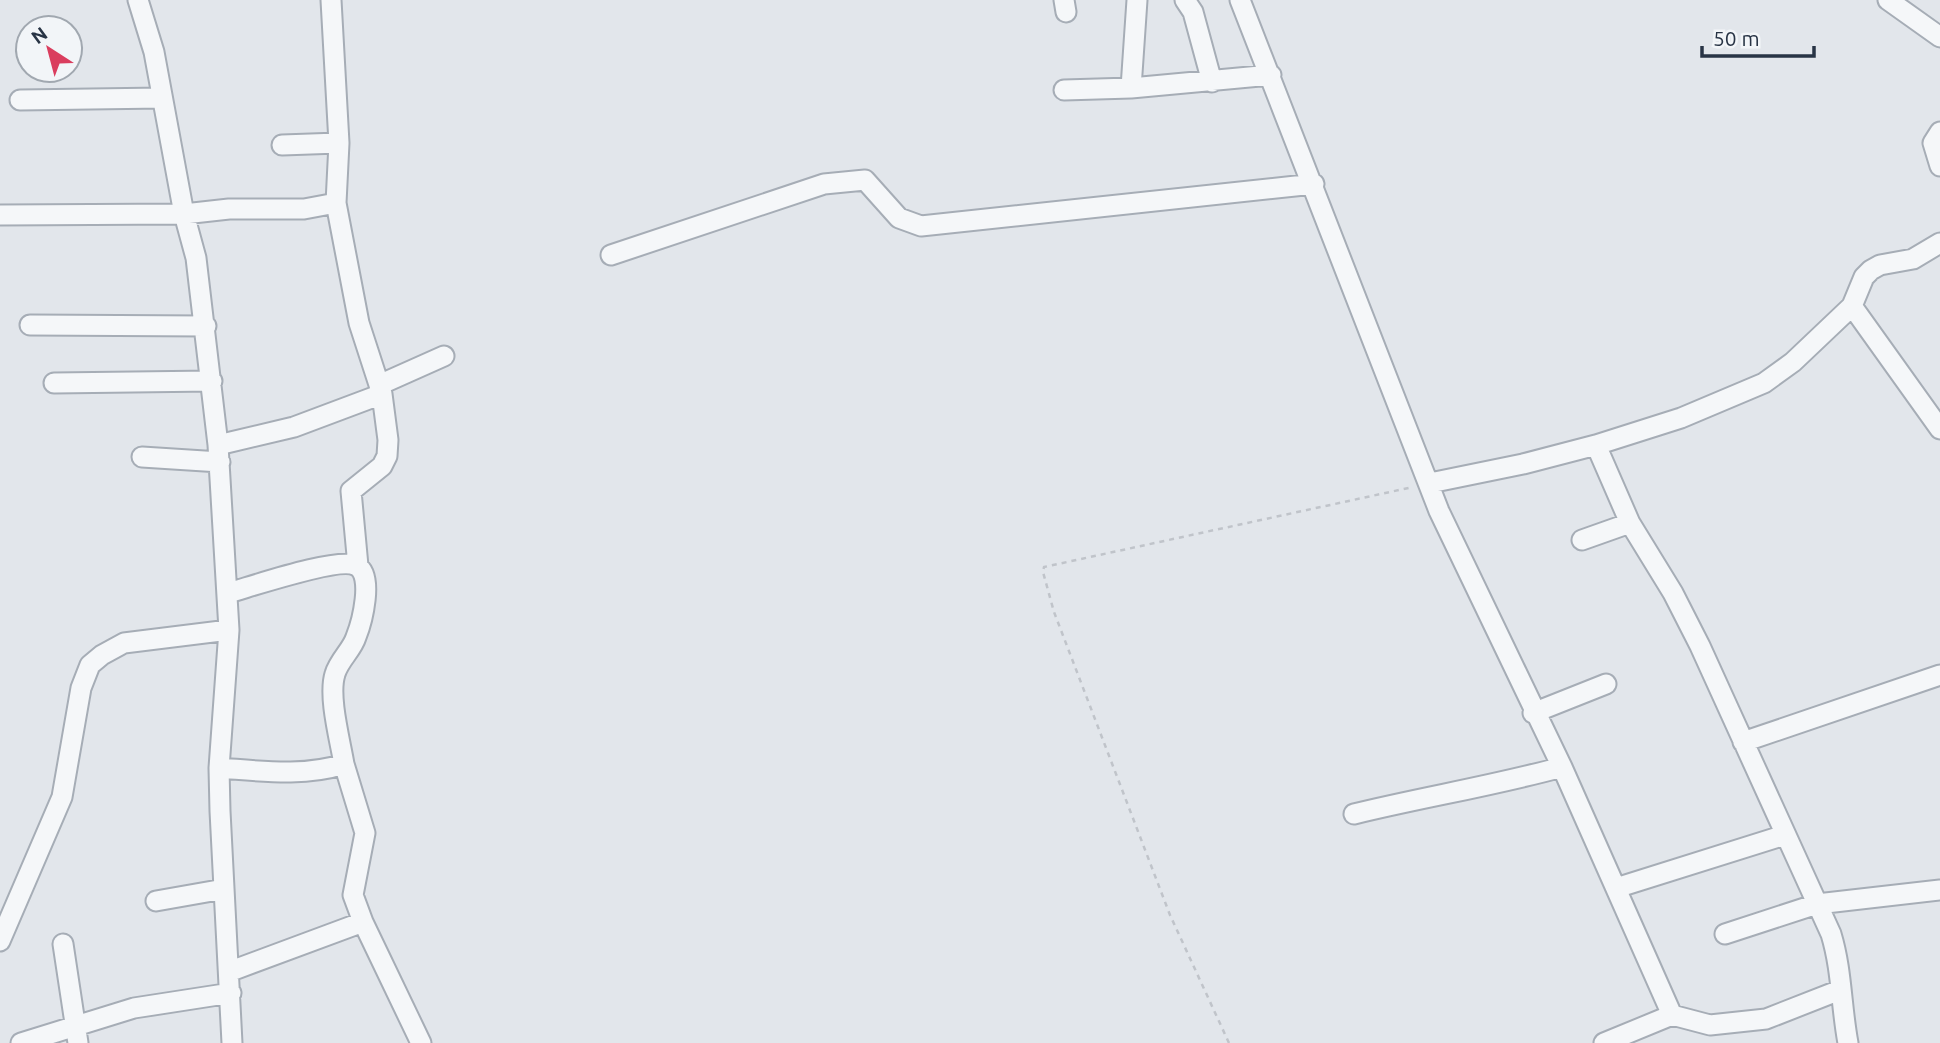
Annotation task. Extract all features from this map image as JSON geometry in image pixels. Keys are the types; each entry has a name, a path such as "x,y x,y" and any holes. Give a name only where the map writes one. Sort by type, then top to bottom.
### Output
{"street":[{"path":"138,0 154,51 184,214 196,258 219,454 229,630 219,768 224,889 231,971 232,1043"},
{"path":"331,0 339,143 336,203 359,323 381,390 387,456 382,466 351,491 358,566 364,574 366,596 356,637 335,672 333,685 344,764 365,833 353,895 363,922 421,1043"},
{"path":"1131,89 1137,0"},
{"path":"1185,0 1193,12 1212,82"},
{"path":"1240,0 1314,184 1368,334 1439,511 1491,614 1533,713 1562,767 1672,1015"},
{"path":"1888,0 1940,37"},
{"path":"1064,90 1131,89 1271,75"},
{"path":"20,100 162,98"},
{"path":"1940,132 1933,143 1940,166"},
{"path":"282,145 339,143"},
{"path":"611,255 824,184 865,180 899,218 921,226 1314,184"},
{"path":"0,215 184,214 229,209 304,209 336,203"},
{"path":"1430,483 1523,464 1596,445 1681,418 1764,383 1793,362 1852,306 1864,277 1871,270 1913,259 1940,243"},
{"path":"1852,306 1940,429"},
{"path":"30,324 206,326"},
{"path":"142,457 219,454 295,427 381,390 444,356"},
{"path":"54,383 212,381"},
{"path":"1596,445 1630,523 1673,593 1817,904 1839,958 1840,990 1848,1043"},
{"path":"1582,540 1630,523"},
{"path":"228,593 282,577 346,563 358,566"},
{"path":"0,941 26,874 62,797 81,688 90,665 124,643 229,630"},
{"path":"1743,742 1940,675"},
{"path":"1533,713 1606,684"},
{"path":"219,768 300,772 326,770 344,764"},
{"path":"1354,814 1424,797 1502,783 1562,767"},
{"path":"1616,888 1785,835"},
{"path":"156,901 224,889"},
{"path":"1725,934 1817,904 1940,890"},
{"path":"231,971 363,922"},
{"path":"63,944 76,1034"},
{"path":"1604,1043 1672,1015 1710,1026 1766,1019 1840,990"},
{"path":"21,1043 76,1034 134,1008 231,993"}],"path":[{"path":"1229,1043 1170,915 1054,612 1044,567 1430,483"}]}
